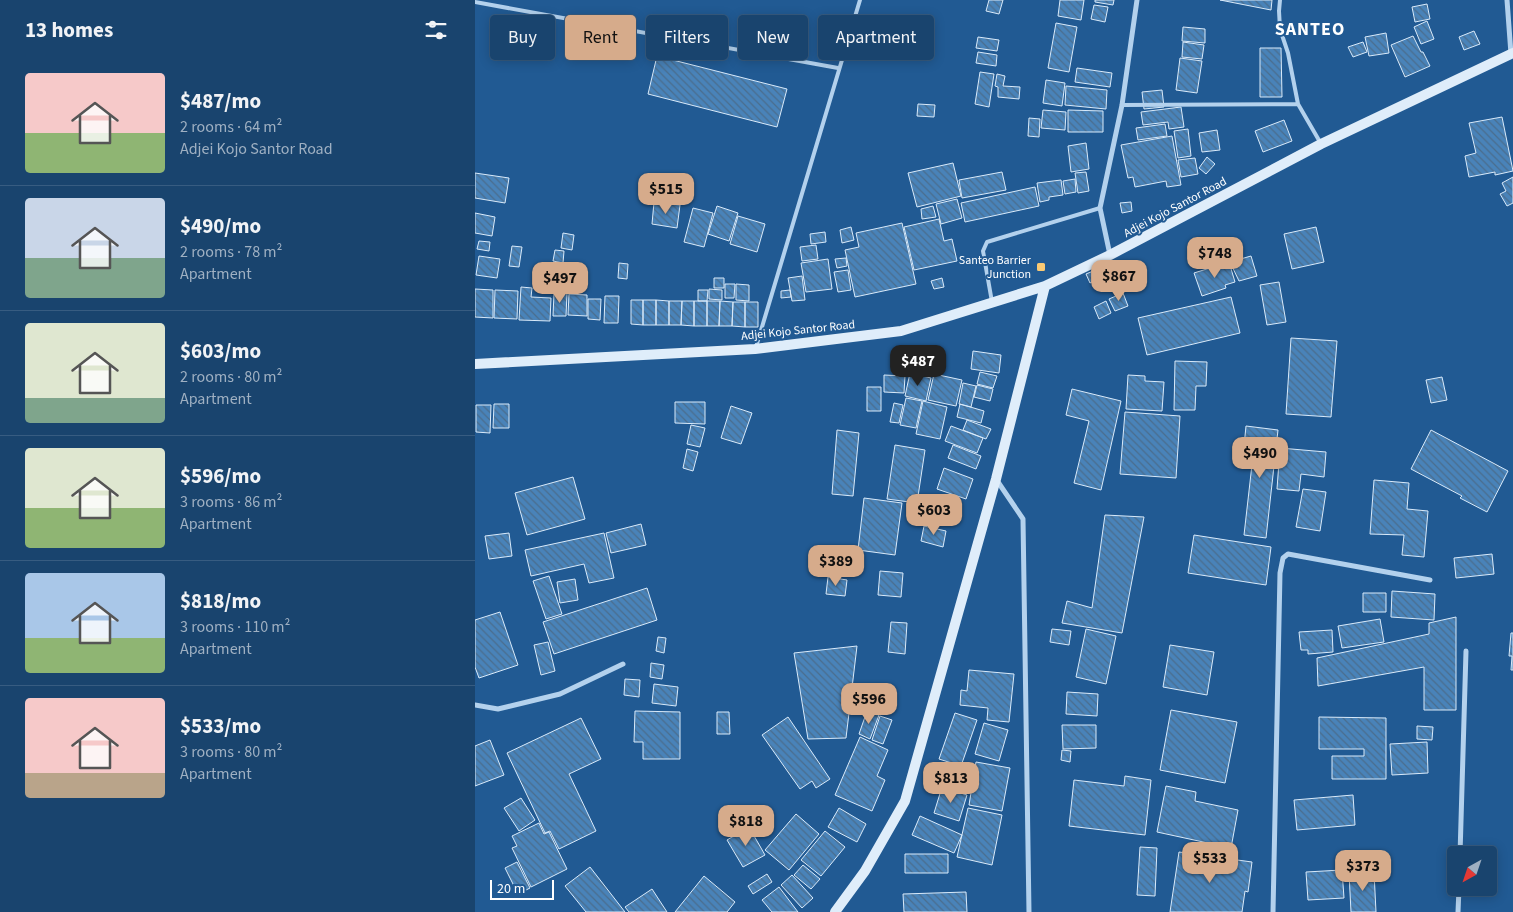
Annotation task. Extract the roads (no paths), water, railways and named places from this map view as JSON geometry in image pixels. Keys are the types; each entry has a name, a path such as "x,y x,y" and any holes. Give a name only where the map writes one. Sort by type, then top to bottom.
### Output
{"street":[{"path":"1110,255 1100,208 1122,105 1137,0"},
{"path":"1507,0 1512,54"},
{"name":"Adjei Kojo Santor Road","path":"475,364 755,349 901,331 1045,286 1110,255 1321,144 1512,54"},
{"path":"835,912 865,871 905,801 996,479 1045,286"},
{"path":"996,479 1023,519 1029,912"},
{"path":"1273,912 1281,573 1283,558 1288,554 1430,580"},
{"path":"1461,846 1466,651"},
{"path":"475,705 498,709 559,694 623,664"},
{"path":"1459,896 1459,912"}],"lane":[{"path":"755,349 860,0"},
{"path":"1280,0 1280,29 1288,52 1298,104 1321,144"},
{"path":"475,2 838,68"},
{"path":"1122,105 1298,104"},
{"path":"992,302 983,251 987,242 1100,208"}],"place":[{"name":"Santeo Barrier Junction","path":"1041,267"}],"district":[{"name":"SANTEO","path":"1310,29"}]}
